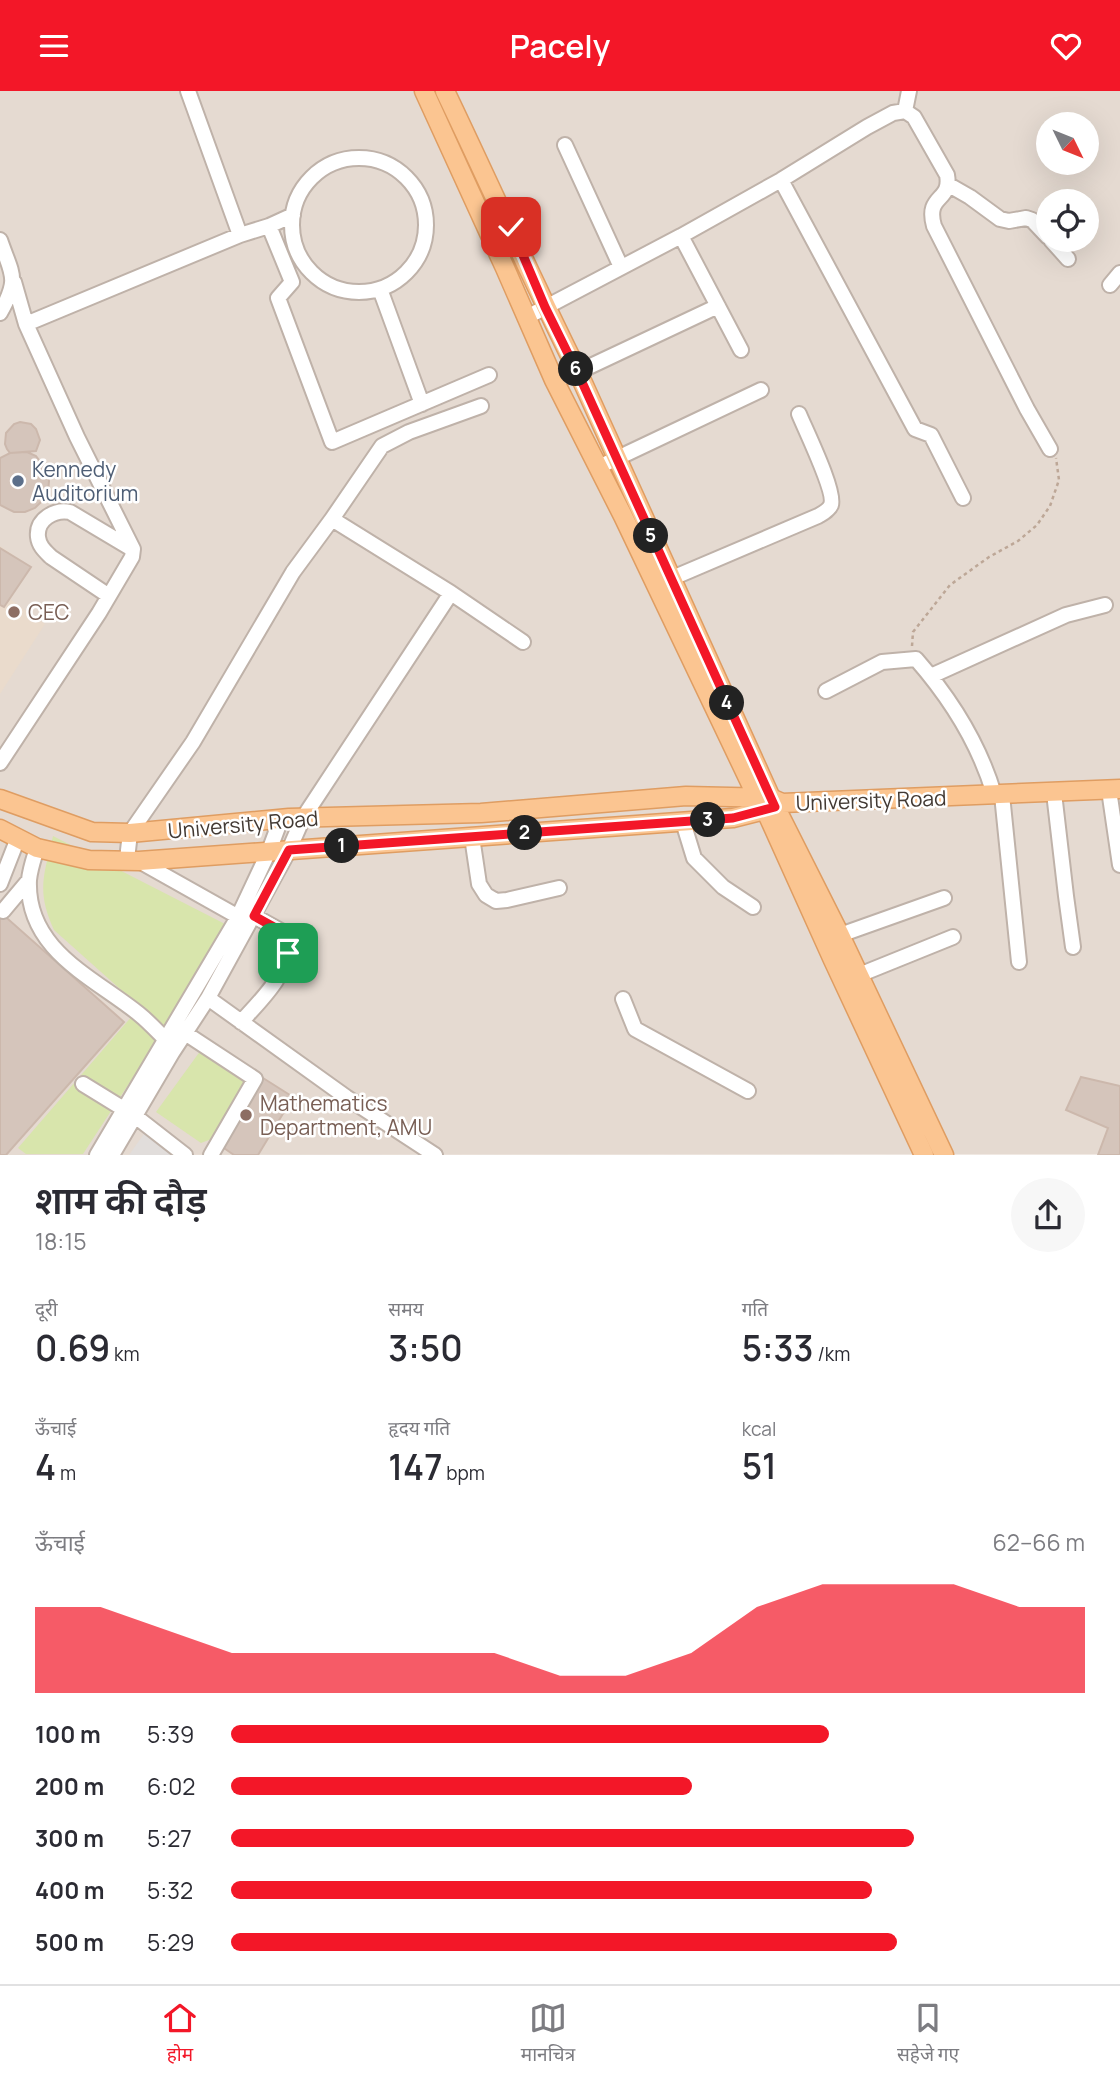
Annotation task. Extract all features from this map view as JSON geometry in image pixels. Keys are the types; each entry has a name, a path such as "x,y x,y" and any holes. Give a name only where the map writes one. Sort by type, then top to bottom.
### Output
{"main road":[{"path":"424,91 554,380 770,804 840,935 944,1154"},
{"path":"445,91 617,458 924,1154"},
{"name":"University Road","path":"0,799 92,832 130,834 281,819 481,813 686,796 770,804 1114,790"},
{"path":"0,829 37,848 89,860 133,860 733,818 770,804"}],"street":[{"path":"188,91 240,235"},
{"path":"905,111 909,91"},
{"path":"527,317 681,236 781,180 867,127 893,113 905,111 914,117 947,175 949,185 933,205 931,214 934,226 1050,449"},
{"path":"565,145 621,267"},
{"path":"356,157 383,162 405,176 420,198 426,224 421,250 407,273 385,288 359,294 332,289 310,275 298,252 293,215 294,201 308,178 330,163 356,157"},
{"path":"781,180 915,429 931,435 962,498"},
{"path":"949,185 1000,219 1009,221 1026,218 1036,225"},
{"path":"26,324 293,215"},
{"path":"270,226 292,282 278,298 332,442 489,375"},
{"path":"681,236 741,350"},
{"path":"0,240 26,324 77,437 133,549 132,557 109,597 0,763"},
{"path":"1062,252 1068,259"},
{"path":"1110,285 1120,273"},
{"path":"0,313 11,294 14,282"},
{"path":"380,289 422,404"},
{"path":"554,380 578,372 718,306"},
{"path":"598,467 761,390"},
{"path":"242,1022 280,976 289,941 281,931 247,919 133,860 130,834 193,742 293,572 382,446 409,432 481,406"},
{"path":"670,579 829,509 832,497 799,414"},
{"path":"109,597 43,549 37,532 41,524 54,511 70,512 133,549"},
{"path":"332,519 451,593 523,642"},
{"path":"112,1154 129,1113 166,1040 247,919 289,850 303,818 451,593"},
{"path":"931,676 1066,615 1105,605"},
{"path":"826,691 882,662 916,659 940,687 961,720 998,795 1019,962"},
{"path":"1114,790 1120,865"},
{"path":"1054,793 1073,947"},
{"path":"97,1154 129,1113 208,998 247,919 281,819"},
{"path":"683,822 694,858 723,887 753,907"},
{"path":"472,837 479,884 486,895 496,901 559,888"},
{"path":"0,884 18,838"},
{"path":"37,848 29,880 38,925 48,942 72,965 140,1015 166,1040"},
{"path":"3,911 29,880"},
{"path":"840,935 944,898"},
{"path":"859,975 953,937"},
{"path":"208,998 346,1097 435,1154"},
{"path":"623,999 635,1029 748,1091"},
{"path":"185,1033 255,1079 211,1154"},
{"path":"83,1084 164,1137 185,1154"},
{"path":"163,1154 164,1137"}],"path":[{"path":"916,659 912,646 913,632 950,585 1017,541 1037,525 1050,506 1059,480 1058,462 1050,449"}],"shaded area":[{"path":"0,91 1120,91 1120,1154 0,1155"},
{"name":"CEC","path":"0,546 31,567 10,599 45,624 0,694"},
{"path":"146,1131 177,1155 129,1155"}],"green space":[{"path":"53,836 227,925 166,1030 54,930 43,893"},
{"path":"133,1015 158,1039 83,1154 26,1154 18,1148"},
{"path":"201,1050 242,1075 246,1086 214,1138 201,1143 156,1112"}],"building":[{"path":"14,424 31,424 36,429 40,440 36,451 10,453 7,449 6,433"},
{"path":"27,452 36,456 47,471 48,492 35,508 14,512 0,505 0,458 10,453"},
{"path":"0,548 31,567 4,607 0,605"},
{"path":"0,912 124,1022 6,1155 0,1155"},
{"path":"1081,1077 1120,1086 1120,1155 1098,1155 1108,1128 1066,1110"},
{"name":"Mathematics Department, AMU","path":"263,1078 293,1097 258,1155 234,1155 221,1146"}],"place":[{"name":"Kennedy Auditorium","path":"18,481"},
{"name":"CEC","path":"14,612"},
{"name":"Mathematics Department, AMU","path":"246,1115"}],"route":[{"path":"288,953 289,941 281,931 254,916 289,850 733,818 775,807 617,458 545,307 511,227"}]}
